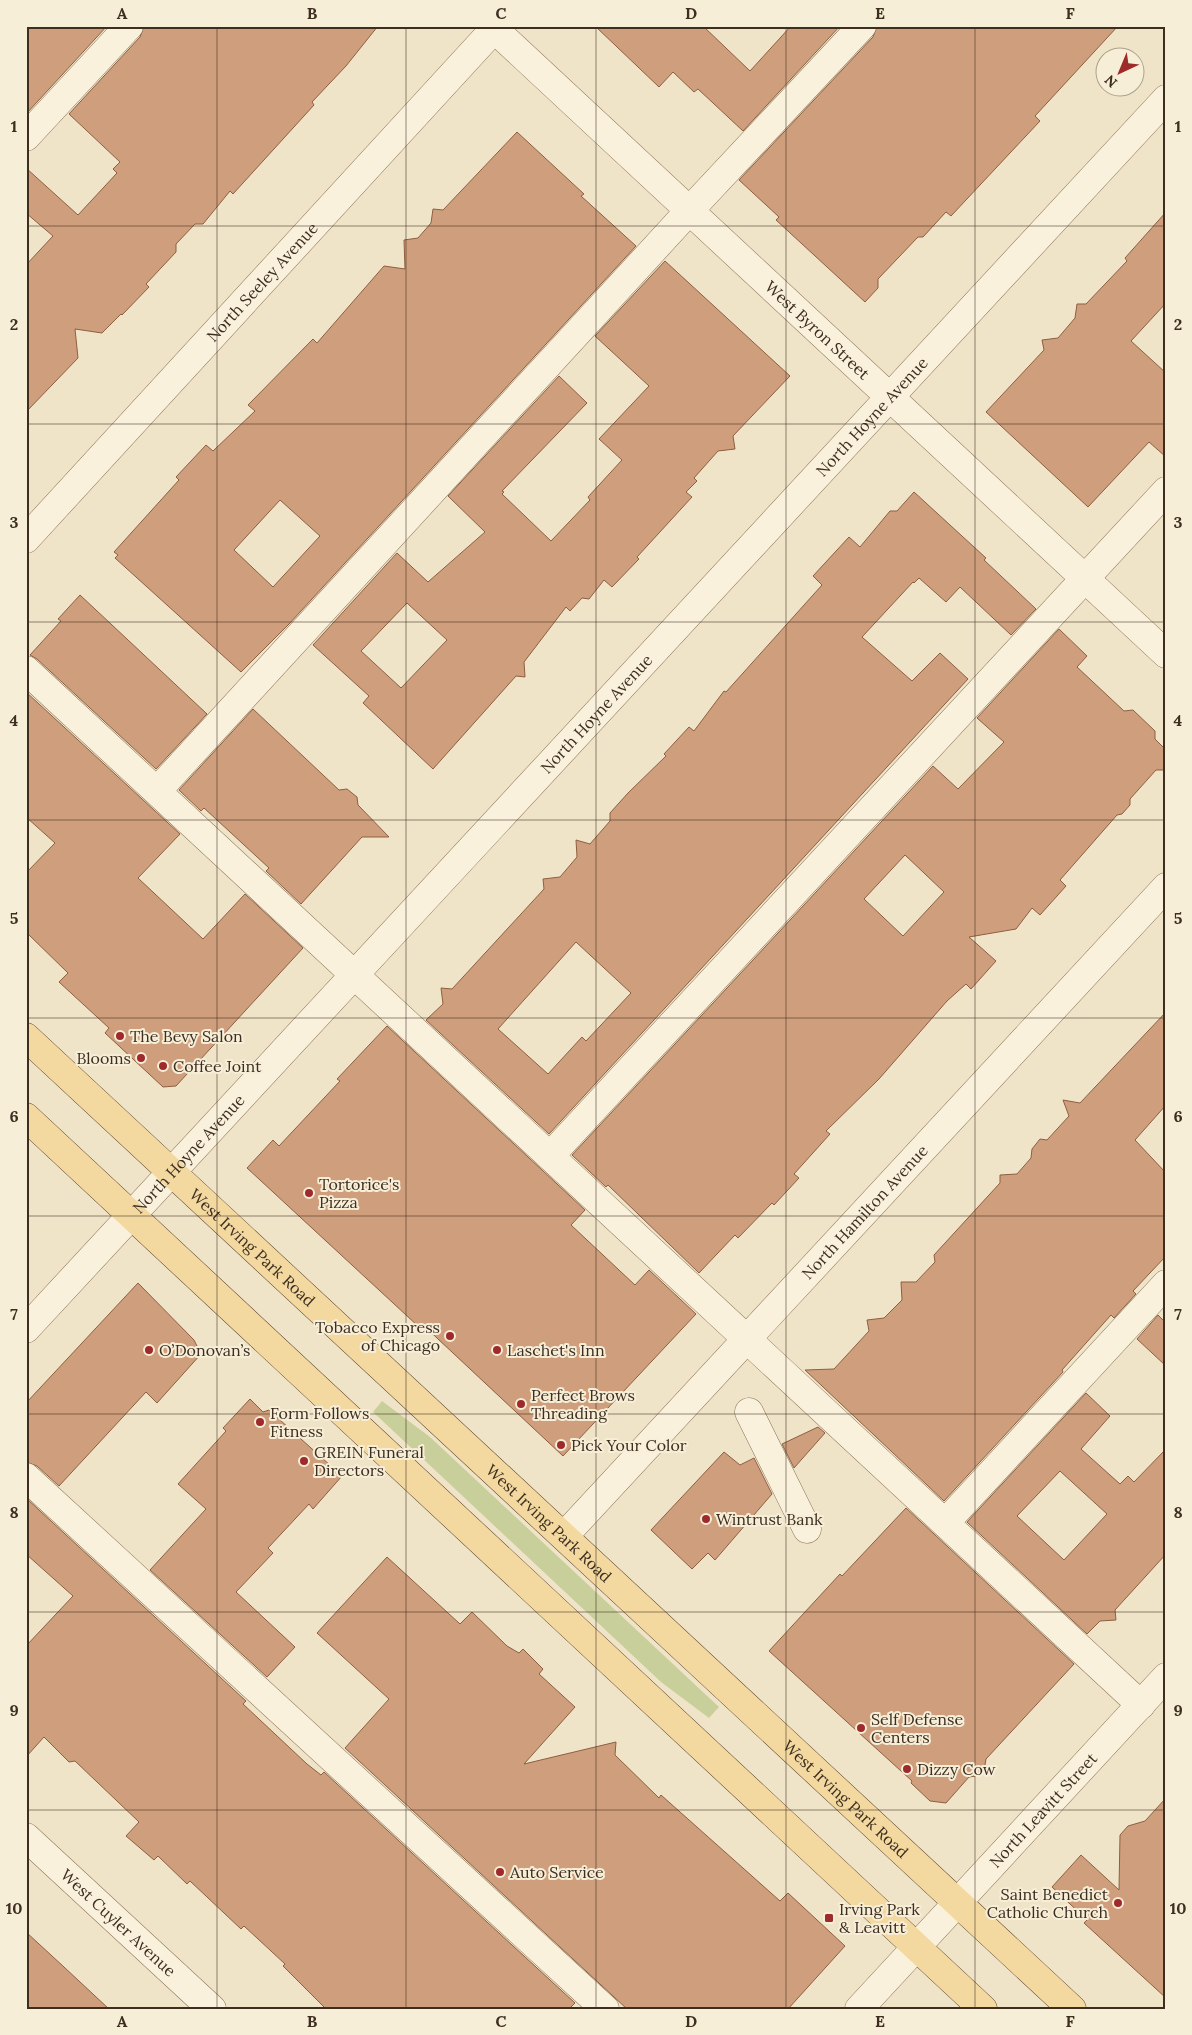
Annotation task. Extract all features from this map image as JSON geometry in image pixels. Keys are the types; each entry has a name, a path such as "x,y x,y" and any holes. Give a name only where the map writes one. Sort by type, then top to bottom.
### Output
{"main road":[{"name":"West Irving Park Road","path":"26,1037 1072,2009"},
{"path":"26,1117 983,2009"}],"street":[{"path":"26,137 129,26"},
{"path":"157,792 689,211 862,26"},
{"name":"West Byron Street","path":"494,27 689,211 1166,654"},
{"name":"North Seeley Avenue","path":"26,539 494,27"},
{"name":"North Hoyne Avenue","path":"26,1329 1166,99"},
{"path":"550,1156 1166,490"},
{"path":"26,670 1140,1705"},
{"name":"North Hamilton Avenue","path":"564,1536 1166,887"},
{"path":"945,1523 1166,1284"},
{"path":"749,1412 807,1529"},
{"path":"26,1477 604,2009"},
{"name":"North Leavitt Street","path":"859,2009 1166,1677"},
{"name":"West Cuyler Avenue","path":"26,1837 212,2009"}],"green space":[{"path":"382,1401 430,1437 719,1707 709,1718 661,1682 373,1412"}],"building":[{"path":"26,26 107,26 26,114"},
{"path":"144,26 378,26 346,66 312,102 314,105 233,194 230,191 203,224 195,224 176,244 176,252 146,284 149,287 122,315 102,333 75,329 78,358 26,412 26,265 53,236 26,213 26,168 78,215 117,173 113,169 120,162 69,114 140,37"},
{"path":"595,26 703,26 750,71 791,26 840,26 743,131 698,89 694,92 673,72 659,87"},
{"path":"877,26 1118,26 1098,48 1094,48 1094,52 1035,116 1040,121 951,216 946,212 923,237 918,237 878,279 878,288 865,302 776,220 779,217 739,180 873,37"},
{"path":"517,132 584,194 581,196 636,246 289,624 241,672 115,558 118,555 114,552 179,480 176,477 206,445 213,451 255,411 248,405 313,339 317,343 384,266 405,269 404,240 418,238 431,223 433,209 443,210","holes":["280,500 320,536 273,587 234,550"]},
{"path":"1166,212 1166,303 1131,341 1166,373 1166,457 1149,442 1088,507 986,412 1044,350 1042,340 1058,338 1075,318 1077,304 1086,304 1127,261 1125,258"},
{"path":"665,261 790,376 733,436 735,449 718,451 694,478 697,481 686,492 692,497 637,557 639,559 612,587 604,580 589,599 582,598 570,611 566,607 524,662 525,677 516,676 433,769 363,703 369,696 313,645 397,553 428,582 485,532 448,496 559,376 587,403 502,491 504,492 502,494 551,541 590,500 588,497 622,460 599,439 649,386 595,336","holes":["407,603 447,640 401,688 361,651"]},
{"path":"914,492 986,558 984,560 1036,609 1011,635 960,587 946,602 919,578 913,582 862,637 912,681 940,653 968,679 549,1134 426,1020 443,1004 441,988 452,989 544,889 543,879 560,877 577,857 576,840 590,844 610,821 610,813 628,793 666,756 664,754 689,727 694,731 724,691 726,692 822,585 813,576 849,537 860,547 890,511 897,511","holes":["576,942 631,993 586,1041 582,1037 548,1074 498,1029"]},
{"path":"80,595 207,714 156,769 37,659 30,655 61,621 58,619"},
{"path":"1059,629 1087,656 1077,667 1124,711 1133,710 1155,731 1155,739 1166,750 1166,770 1156,770 1130,799 1130,805 1122,814 1117,815 1060,880 1066,886 1040,915 1032,908 1016,929 969,937 996,961 971,989 966,984 947,1001 879,1079 826,1131 830,1134 794,1174 799,1178 774,1205 772,1203 738,1238 735,1235 699,1273 608,1185 606,1187 572,1155 933,766 958,789 1004,742 977,718","holes":["905,855 944,892 903,936 864,899"]},
{"path":"26,692 180,834 138,878 203,939 245,894 303,948 176,1086 163,1087 105,1033 109,1028 59,982 68,973 26,932 26,873 55,843 26,817"},
{"path":"253,709 339,790 347,789 357,797 358,805 389,837 362,837 301,904 266,871 269,868 204,808 201,811 179,790"},
{"path":"1166,1012 1166,1105 1135,1140 1166,1173 1166,1256 1133,1291 1136,1294 1114,1318 1111,1315 1062,1370 1063,1372 944,1501 805,1370 834,1369 869,1331 867,1320 884,1318 902,1300 901,1282 916,1282 935,1262 934,1255 1000,1183 1000,1175 1017,1174 1031,1158 1032,1149 1040,1139 1047,1140 1069,1116 1063,1100 1080,1103"},
{"path":"387,1026 585,1210 571,1225 635,1285 649,1270 696,1314 563,1456 422,1324 419,1327 247,1168 273,1140 279,1146 340,1081 337,1079"},
{"path":"138,1283 194,1340 201,1354 157,1403 146,1392 59,1486 37,1466 26,1462 26,1403"},
{"path":"1158,1315 1166,1323 1166,1366 1137,1339"},
{"path":"1086,1393 1110,1416 1081,1449 1120,1484 1128,1476 1134,1482 1166,1449 1166,1554 1115,1610 1116,1620 1100,1621 1087,1634 967,1522","holes":["1060,1471 1107,1514 1064,1560 1017,1516"]},
{"path":"250,1399 263,1412 269,1410 342,1476 313,1509 309,1504 268,1548 273,1553 236,1592 295,1647 267,1677 150,1570 206,1509 178,1484 226,1431 223,1428"},
{"path":"818,1427 825,1433 794,1468 782,1444"},
{"name":"Wintrust Bank","path":"724,1452 740,1465 754,1458 772,1494 715,1560 708,1553 692,1569 651,1530"},
{"path":"26,1498 246,1701 243,1704 307,1764 321,1775 324,1772 575,2003 569,2009 326,2009 283,1966 285,1964 244,1926 241,1929 190,1881 187,1884 158,1856 154,1860 126,1836 139,1822 75,1761 69,1762 44,1737 26,1757 26,1646 73,1596 26,1554"},
{"path":"906,1508 1074,1664 986,1759 985,1765 976,1776 969,1777 946,1803 930,1801 911,1783 912,1781 769,1651 840,1574 842,1576"},
{"path":"387,1557 460,1624 472,1612 507,1646 519,1653 523,1649 543,1669 539,1674 575,1707 524,1764 616,1742 615,1755 659,1798 661,1795 780,1901 788,1893 845,1946 788,2009 627,2009 345,1748 389,1699 317,1633"},
{"name":"Saint Benedict Catholic Church","path":"1166,1798 1166,1998 1084,1923 1087,1920 1052,1887 1081,1855 1119,1890 1120,1835 1128,1826 1145,1821"},
{"path":"26,1932 64,1967 109,2009 26,2009"}],"place":[{"name":"The Bevy Salon","path":"120,1036"},
{"name":"Blooms","path":"141,1058"},
{"name":"Coffee Joint","path":"163,1066"},
{"name":"Tortorice's Pizza","path":"309,1193"},
{"name":"Tobacco Express of Chicago","path":"450,1336"},
{"name":"O’Donovan’s","path":"149,1350"},
{"name":"Laschet's Inn","path":"497,1350"},
{"name":"Perfect Brows Threading","path":"521,1404"},
{"name":"Form Follows Fitness","path":"260,1422"},
{"name":"Pick Your Color","path":"561,1445"},
{"name":"GREIN Funeral Directors","path":"304,1461"},
{"name":"Wintrust Bank","path":"706,1519"},
{"name":"Self Defense Centers","path":"861,1728"},
{"name":"Dizzy Cow","path":"907,1769"},
{"name":"Auto Service","path":"500,1872"},
{"name":"Saint Benedict Catholic Church","path":"1118,1903"},
{"name":"Irving Park & Leavitt","path":"829,1918"}]}
